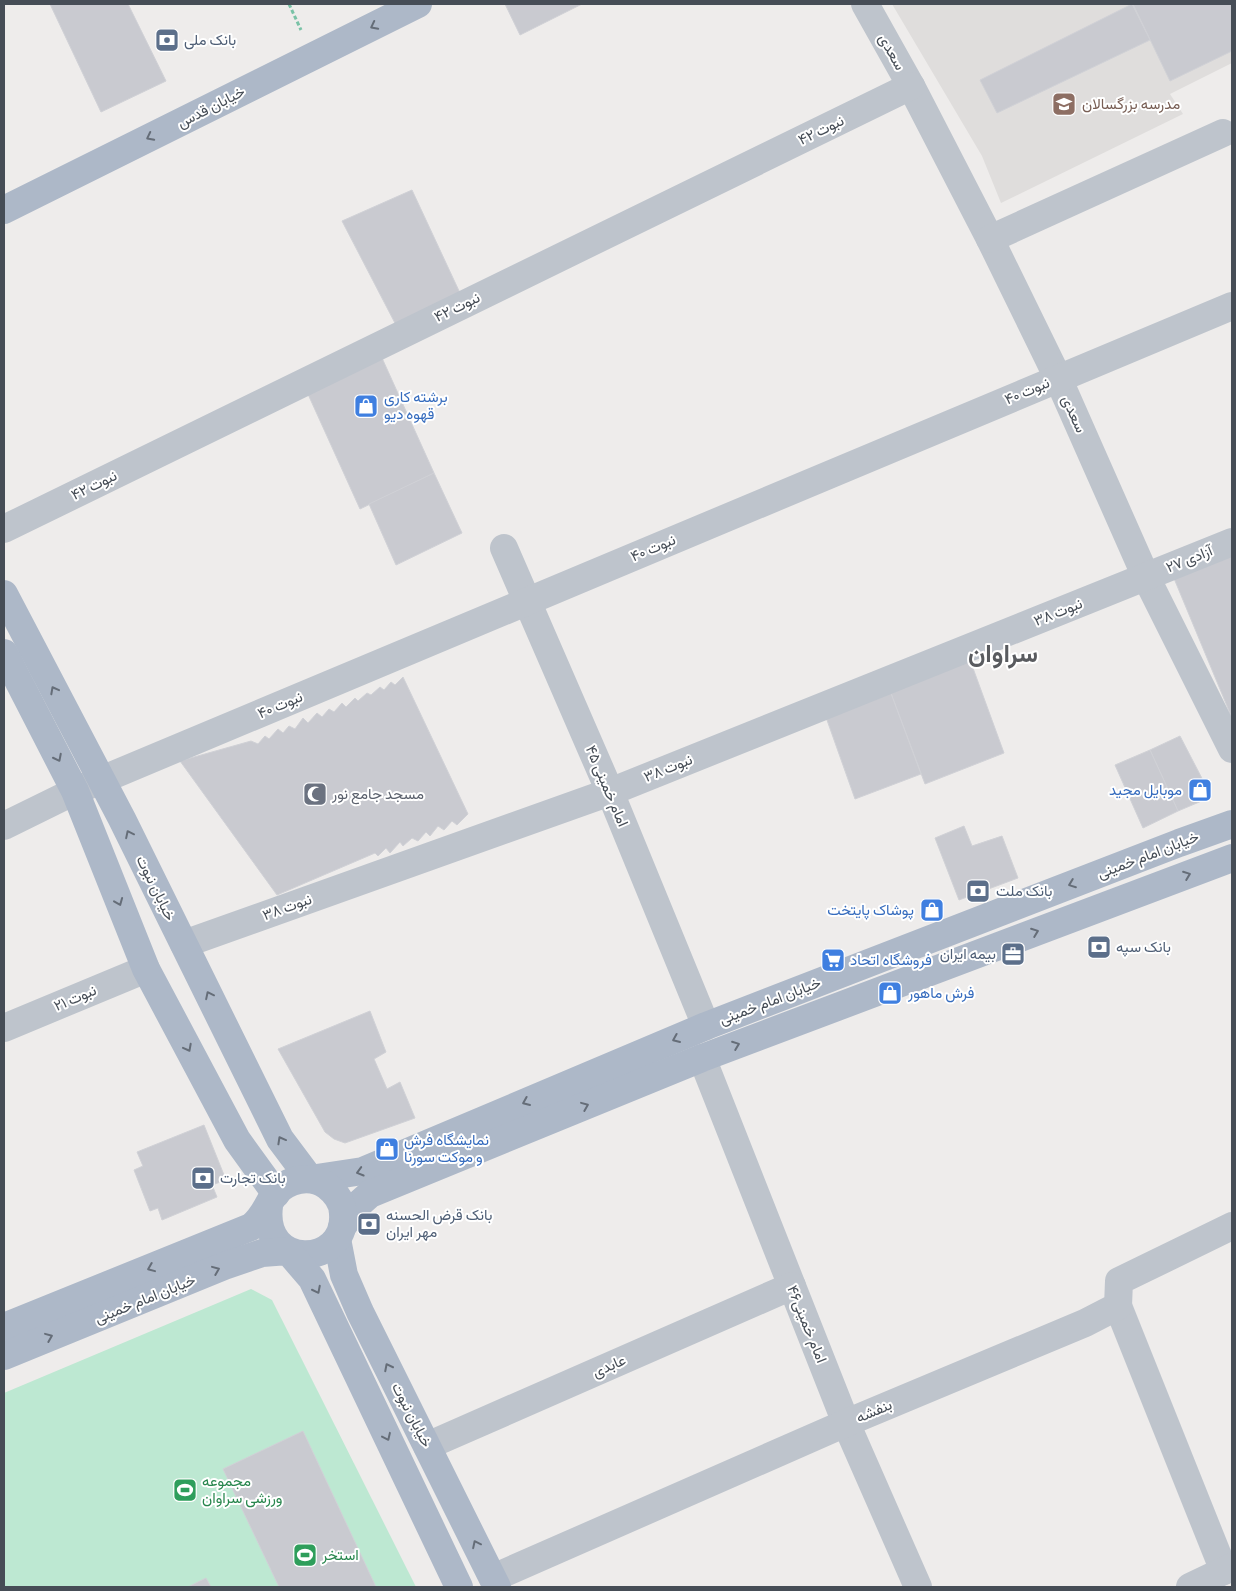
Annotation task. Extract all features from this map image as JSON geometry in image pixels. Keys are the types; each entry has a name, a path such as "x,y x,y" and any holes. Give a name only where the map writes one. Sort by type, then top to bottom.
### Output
{"main road":[{"name":"خیابان قدس","path":"4,210 418,4"},
{"name":"خیابان نبوت","path":"4,594 101,780 280,1139 290,1155 310,1179"},
{"path":"4,653 74,791 146,969 237,1140 272,1200"},
{"name":"خیابان امام خمینی","path":"310,1179 363,1172 706,1026 1179,842 1232,824"},
{"name":"خیابان امام خمینی","path":"339,1233 361,1202 370,1194 702,1058 1232,858"},
{"path":"310,1179 323,1183 333,1191 340,1202 344,1214 339,1233 327,1248 315,1254 301,1255 288,1251 278,1243 270,1231 268,1218 272,1200 285,1185 297,1180 310,1179"},
{"name":"خیابان امام خمینی","path":"4,1327 251,1227 261,1219 272,1200"},
{"name":"خیابان نبوت","path":"339,1233 344,1275 495,1583"},
{"name":"خیابان نبوت","path":"288,1251 312,1279 459,1587"},
{"name":"خیابان امام خمینی","path":"4,1356 224,1266 262,1252 288,1251"}],"street":[{"name":"سعدی","path":"865,4 911,86 990,239 1058,378 1146,577 1232,749"},
{"name":"نبوت ۴۲","path":"4,529 911,86"},
{"path":"990,239 1223,134"},
{"name":"نبوت ۴۰","path":"4,826 74,791 1232,306"},
{"name":"آزادی ۲۷","path":"1146,577 1232,542"},
{"name":"امام خمینی ۴۵","path":"504,548 610,792 706,1026"},
{"name":"نبوت ۳۸","path":"184,944 610,792 1146,577"},
{"name":"نبوت ۲۱","path":"4,1028 146,969"},
{"name":"امام خمینی۴۶","path":"702,1058 846,1423 918,1587"},
{"path":"1190,1587 1228,1569 1118,1306 1119,1281 1232,1226"},
{"name":"عابدی","path":"427,1446 792,1286"},
{"name":"بنفشه","path":"495,1583 846,1423 1085,1323 1118,1306"}],"shaded area":[{"name":"مدرسه بزرگسالان","path":"892,4 1232,4 1232,63 1170,94 1183,114 1001,203 982,156"}],"green space":[{"name":"مجموعه ورزشی سراوان","path":"251,1289 272,1300 416,1587 4,1587 4,1393"}],"building":[{"path":"50,4 128,4 166,81 101,112"},
{"path":"505,4 582,4 520,35"},
{"path":"1132,4 1150,40 997,113 980,80"},
{"path":"1133,4 1232,4 1232,51 1170,81"},
{"path":"412,190 460,293 397,327 342,221"},
{"path":"382,358 434,473 360,509 307,392"},
{"path":"434,473 462,533 396,565 369,504"},
{"path":"1232,552 1232,718 1173,576"},
{"path":"966,649 1004,753 925,784 886,680"},
{"path":"403,677 468,814 457,825 452,821 444,830 438,826 430,836 426,832 418,841 412,838 403,846 400,842 390,853 386,848 378,856 375,853 277,895 180,761 251,741 258,744 265,736 269,739 278,729 283,733 289,726 295,729 303,718 308,723 317,713 322,717 329,709 334,712 342,703 346,707 355,698 358,701 367,693 371,695 380,687 384,690 391,682 395,685"},
{"path":"886,680 921,774 855,799 822,706"},
{"path":"1180,736 1207,788 1204,800 1178,811 1150,750"},
{"path":"1150,750 1178,811 1143,828 1115,765"},
{"path":"964,826 972,846 1002,836 1018,878 959,900 935,838"},
{"path":"370,1011 386,1052 374,1059 387,1089 400,1082 415,1118 345,1143 334,1139 325,1132 278,1049"},
{"path":"204,1125 226,1180 212,1185 217,1197 162,1220 158,1208 150,1211 134,1170 143,1166 137,1152"},
{"path":"303,1431 376,1587 279,1587 223,1469"},
{"path":"206,1578 211,1587 188,1587"}],"place":[{"name":"بانک ملی","path":"167,40"},
{"name":"مدرسه بزرگسالان","path":"1064,104"},
{"name":"برشته کاری قهوه دیو","path":"366,406"},
{"name":"موبایل مجید","path":"1200,790"},
{"name":"مسجد جامع نور","path":"315,794"},
{"name":"بانک ملت","path":"978,891"},
{"name":"پوشاک پایتخت","path":"932,910"},
{"name":"بانک سپه","path":"1099,947"},
{"name":"بیمه ایران","path":"1013,954"},
{"name":"فروشگاه اتحاد","path":"833,960"},
{"name":"فرش ماهور","path":"890,993"},
{"name":"نمایشگاه فرش و موکت سورنا","path":"387,1149"},
{"name":"بانک تجارت","path":"203,1178"},
{"name":"بانک قرض الحسنه مهر ایران","path":"369,1224"},
{"name":"مجموعه ورزشی سراوان","path":"185,1490"},
{"name":"استخر","path":"305,1555"}],"district":[{"name":"سراوان","path":"1003,653"}]}
